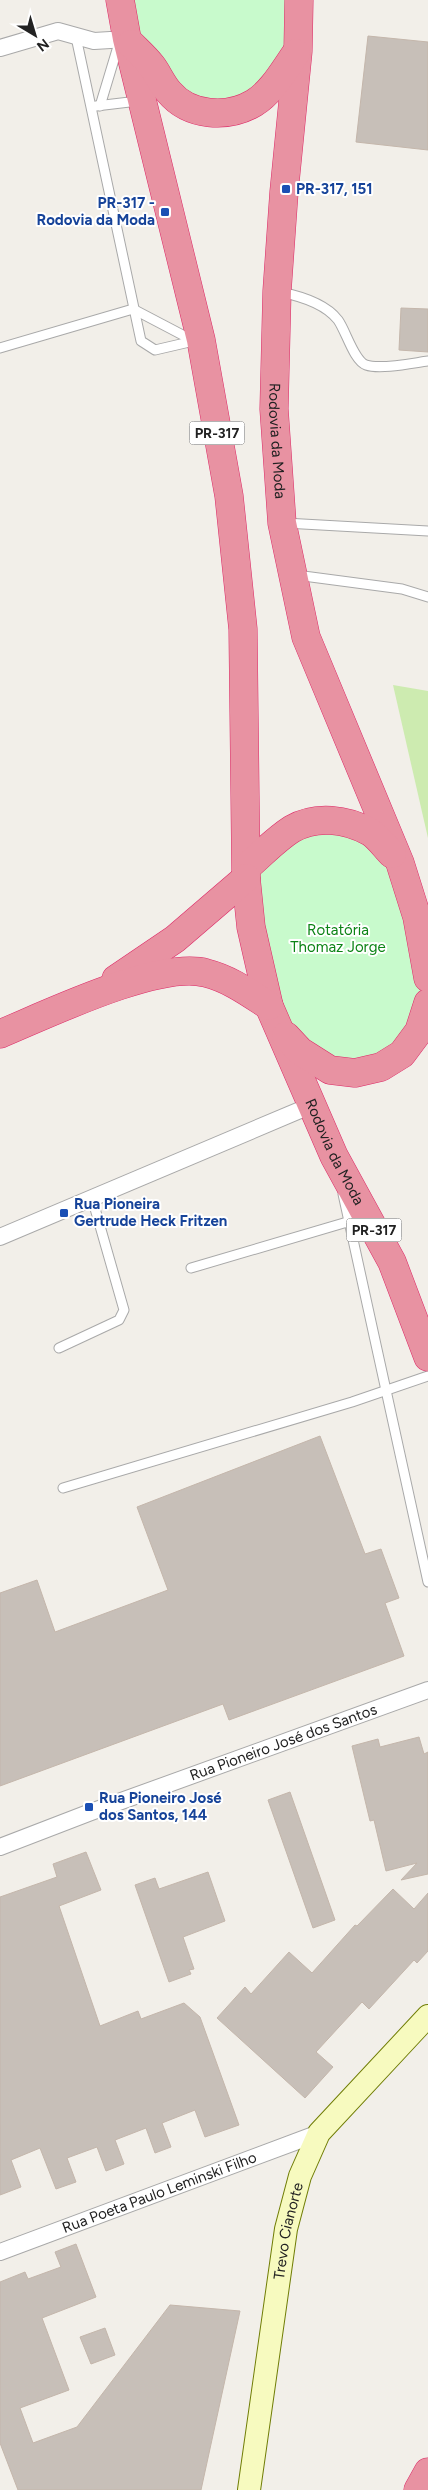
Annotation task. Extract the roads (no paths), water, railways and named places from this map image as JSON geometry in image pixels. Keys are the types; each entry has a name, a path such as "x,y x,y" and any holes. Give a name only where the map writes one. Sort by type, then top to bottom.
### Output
{"highway":[{"name":"PR-317","path":"120,0 123,40 143,101 197,340 229,496 243,629 247,872 251,927 274,1017"},
{"name":"Rodovia da Moda","path":"299,0 298,50 284,192 277,291 274,409 282,523 291,575 306,637 400,863"},
{"path":"123,40 152,66 170,93 189,108 208,113 228,111 254,103 275,84 298,50"},
{"path":"96,993 175,939 292,829 309,822 324,819 349,823 372,833 400,863 417,917 428,978"},
{"path":"0,1034 96,993 172,971 204,972 234,983 274,1017 300,1051 330,1070 355,1073 381,1067 402,1054 419,1031 428,1003"},
{"name":"Rodovia da Moda","path":"274,1017 334,1156 358,1219 392,1262 428,1357"},
{"path":"418,2490 428,2472"}],"street":[{"path":"298,50 309,0"},
{"path":"0,48 58,31 94,41 123,40"},
{"path":"0,1237 312,1105"},
{"name":"Rua Pioneiro José dos Santos","path":"0,1847 91,1812 428,1690"},
{"name":"Trevo Cianorte","path":"250,2490 286,2229 300,2176 319,2133 428,2016"},
{"name":"Rua Poeta Paulo Leminski Filho","path":"0,2252 319,2133"}],"lane":[{"path":"76,36 96,106 133,309 141,341 155,350 197,340"},
{"path":"96,106 123,40"},
{"path":"96,106 143,101"},
{"path":"277,291 301,296 329,311 338,321 358,358 365,365 376,366 428,361"},
{"path":"0,348 133,309 197,340"},
{"path":"282,523 428,530"},
{"path":"291,575 402,589 428,597"},
{"path":"59,1348 119,1320 124,1310 92,1198"},
{"path":"191,1268 358,1219 386,1392 428,1582"},
{"path":"63,1488 386,1392 428,1376"}],"place":[{"name":"PR-317, 151","path":"286,189"},
{"name":"PR-317 - Rodovia da Moda","path":"165,212"},
{"name":"Rua Pioneira Gertrude Heck Fritzen","path":"64,1213"},
{"name":"Rua Pioneiro José dos Santos, 144","path":"89,1807"}],"park label":[{"name":"Rotatória Thomaz Jorge","path":"338,938"}]}
